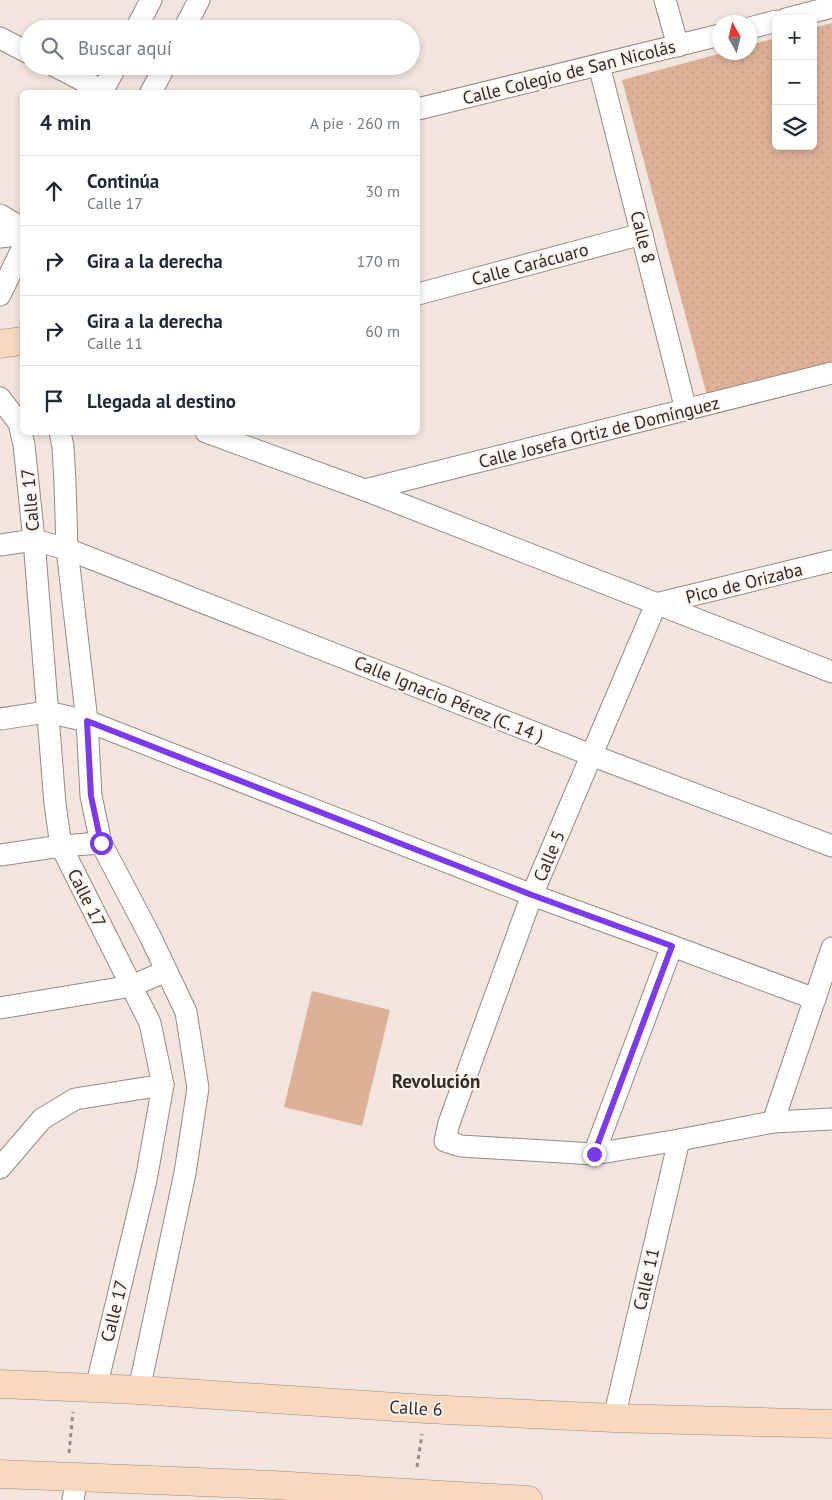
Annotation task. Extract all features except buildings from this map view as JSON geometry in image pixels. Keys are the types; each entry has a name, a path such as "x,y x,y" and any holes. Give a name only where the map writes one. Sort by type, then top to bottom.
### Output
{"main road":[{"path":"0,344 20,341"},
{"name":"Calle 6","path":"0,1384 139,1390 426,1409 614,1418 832,1424"},
{"path":"0,1474 272,1493 528,1500"}],"street":[{"path":"141,20 151,0"},
{"path":"189,20 199,0"},
{"path":"665,0 678,46"},
{"path":"801,15 832,7"},
{"path":"757,26 772,22"},
{"name":"Calle Colegio de San Nicolás","path":"420,109 712,37"},
{"path":"0,38 20,48"},
{"name":"Calle 8","path":"599,65 686,410"},
{"path":"72,75 99,90"},
{"path":"104,90 112,75"},
{"path":"152,90 160,75"},
{"path":"0,215 20,227"},
{"path":"0,237 20,234"},
{"name":"Calle Carácuaro","path":"420,293 642,234"},
{"path":"0,295 20,253"},
{"name":"Calle Josefa Ortiz de Domínguez","path":"365,490 832,372"},
{"name":"Calle 17","path":"0,398 18,423 20,430"},
{"name":"Calle 17","path":"21,435 24,445 34,540 55,804 61,846 150,1023 163,1085 146,1180 96,1388"},
{"name":"Calle 17","path":"61,435 65,482 67,549 87,721 91,796 101,843 150,936 186,1012 198,1088 185,1173 139,1390"},
{"path":"214,435 365,490 832,672"},
{"path":"0,545 34,540"},
{"name":"Calle Ignacio Pérez (C. 14 )","path":"34,540 67,549 591,755 832,846"},
{"name":"Pico de Orizaba","path":"656,604 832,562"},
{"name":"Calle 5","path":"594,1154 461,1146 445,1141 449,1123 532,895 656,604"},
{"path":"0,719 47,712 87,721 532,895 815,999"},
{"path":"0,855 61,846 101,843"},
{"path":"672,946 594,1154 773,1122 832,1119"},
{"path":"773,1122 832,948"},
{"path":"0,1008 132,986 166,971"},
{"path":"0,1168 42,1119 75,1099 163,1085"},
{"name":"Calle 11","path":"614,1418 679,1140"}],"path":[{"path":"72,1480 73,1410"},
{"path":"416,1473 422,1430"}],"shaded area":[{"path":"832,23 832,366 708,399 622,80 712,56 712,60 757,60 757,43 772,39 772,150 817,150 817,27"},
{"path":"312,991 390,1010 362,1126 284,1107"}],"district":[{"name":"Revolución","path":"436,1081"}],"route":[{"path":"101,843 91,796 87,721 532,895 672,946 594,1154"}]}
